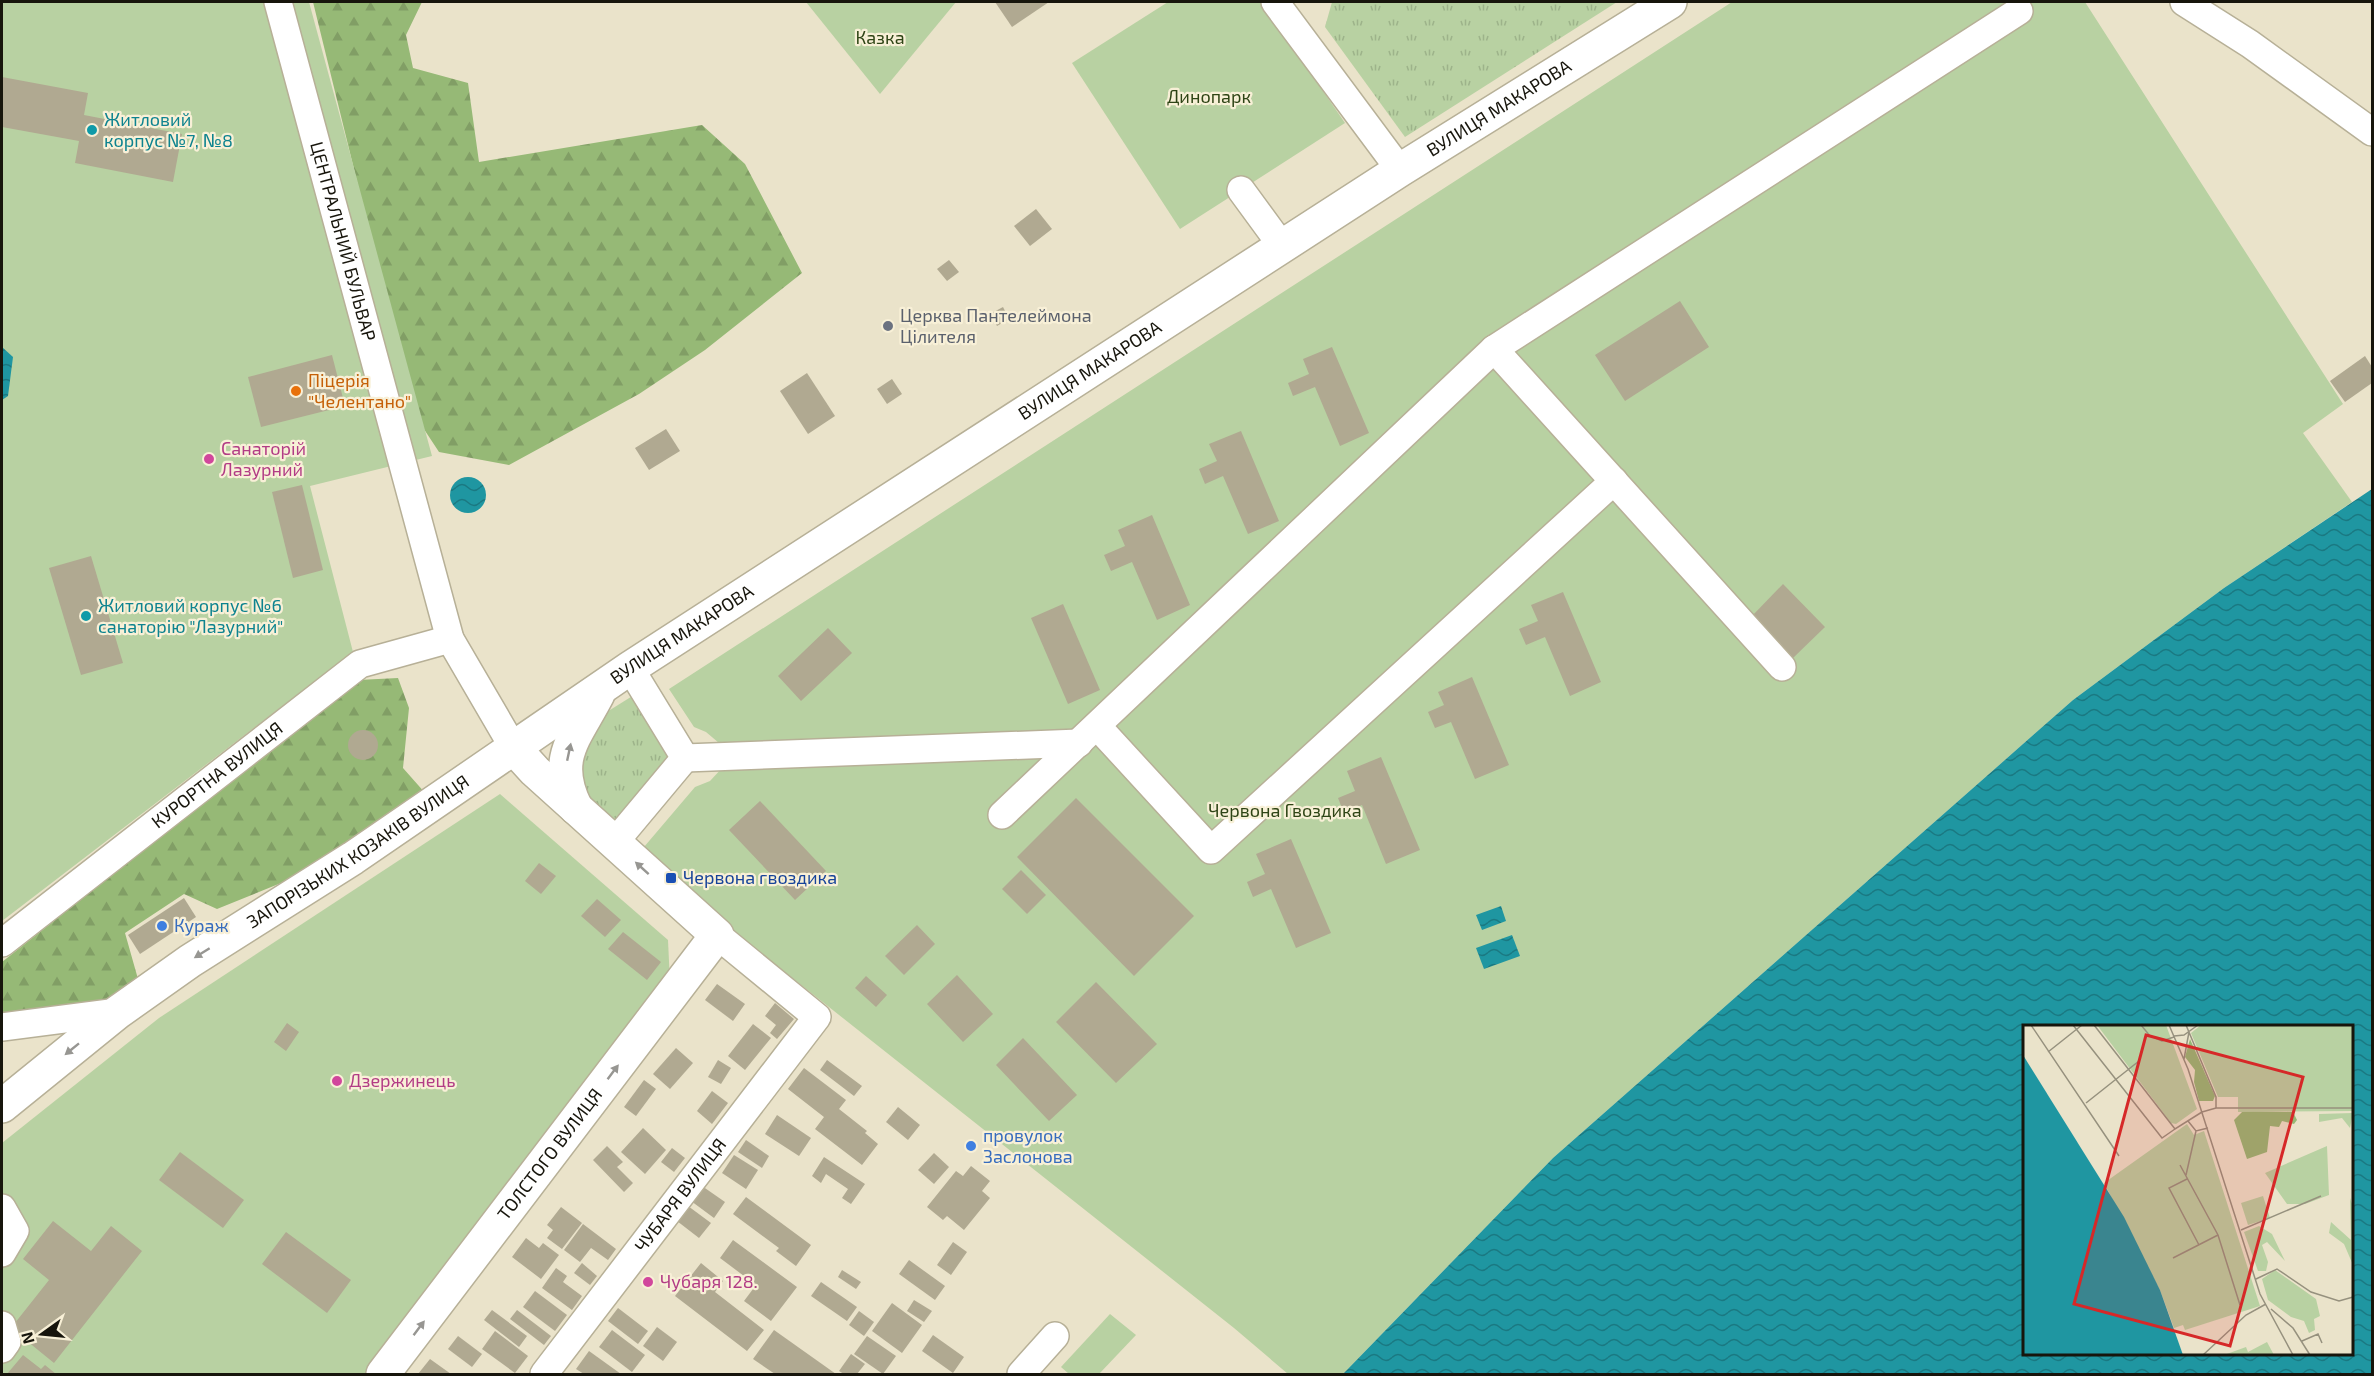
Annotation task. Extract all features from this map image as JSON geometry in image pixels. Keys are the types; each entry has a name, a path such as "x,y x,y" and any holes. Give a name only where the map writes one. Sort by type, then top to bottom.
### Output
{"main road":[{"name":"ВУЛИЦЯ МАКАРОВА","path":"513,747 630,668 1400,170 1670,2"},
{"path":"576,808 568,792 566,769 570,744 601,689"},
{"path":"513,747 535,771 717,935"},
{"name":"ЗАПОРІЗЬКИХ КОЗАКІВ ВУЛИЦЯ","path":"2,1106 117,1012 190,961 353,858 513,747"},
{"name":"ТОЛСТОГО ВУЛИЦЯ","path":"383,1374 717,935"}],"street":[{"name":"ЦЕНТРАЛЬНИЙ БУЛЬВАР","path":"279,2 450,639 513,747"},
{"path":"1275,2 1400,170"},
{"path":"2184,2 2250,44 2373,132"},
{"path":"1002,815 1494,349 2019,10"},
{"path":"1241,190 1282,246"},
{"path":"1494,349 1782,667"},
{"path":"614,843 685,758 1088,734 1211,850 1614,481"},
{"name":"КУРОРТНА ВУЛИЦЯ","path":"2,943 360,664 450,639"},
{"path":"630,668 685,758"},
{"name":"ЧУБАРЯ ВУЛИЦЯ","path":"544,1374 817,1017 717,935"},
{"path":"2,1027 117,1012"},
{"path":"2,1208 15,1231 2,1253"},
{"path":"2,1325 7,1342 2,1349"},
{"path":"1021,1374 1055,1336"}],"green space":[{"name":"Санаторій Лазурний","path":"2,2 309,2 432,456 310,486 353,652 2,921"},
{"path":"313,2 422,2 406,35 413,68 468,83 479,162 702,125 745,164 802,273 705,350 639,394 509,465 439,452 414,414"},
{"name":"Казка","path":"806,2 956,2 880,94"},
{"name":"Динопарк","path":"1168,2 1262,2 1345,123 1180,229 1072,63"},
{"path":"1332,2 1617,2 1405,137 1325,27"},
{"name":"Червона Гвоздика","path":"1732,2 2085,2 2343,404 2303,433 2352,502 2224,588 2073,700 1553,1158 1343,1374 1288,1374 1234,1328 723,923 644,847 695,787 710,781 723,767 719,743 706,732 694,727 669,689"},
{"path":"398,678 409,708 403,768 426,794 281,883 217,909 184,894 125,933 138,979 98,1006 2,1020 2,962 358,680"},
{"path":"634,695 675,757 611,830 574,778 602,715"},
{"name":"Дзержинець","path":"500,794 668,940 670,983 365,1374 2,1374 2,1143 159,1018"},
{"path":"1110,1314 1136,1335 1099,1374 1069,1374 1061,1367"}],"water":[{"path":"2,347 13,357 8,396 2,400"},
{"path":"468,477 480,483 486,495 480,507 468,513 456,507 450,495 456,483"},
{"path":"2372,489 2372,1374 1343,1374 1553,1158 2073,700 2224,588"},
{"path":"1501,906 1506,921 1482,930 1476,915"},
{"path":"1512,935 1520,956 1484,969 1476,948"}],"building":[{"path":"995,2 1049,2 1012,27"},
{"name":"Житловий корпус №7, №8","path":"2,77 88,93 84,115 182,134 173,182 75,163 79,141 2,127"},
{"path":"1036,209 1052,229 1030,246 1014,226"},
{"path":"949,260 959,272 947,281 937,269"},
{"path":"1680,301 1709,347 1625,401 1595,355"},
{"path":"1003,307 1009,319 997,326 990,314"},
{"path":"1332,347 1369,433 1340,446 1315,387 1293,396 1288,383 1309,374 1303,359"},
{"name":"Піцерія \"Челентано\"","path":"332,355 345,406 261,427 248,377"},
{"path":"2365,356 2372,367 2372,383 2345,402 2330,381"},
{"path":"807,373 835,416 808,434 780,391"},
{"path":"892,379 902,394 887,404 877,389"},
{"path":"666,429 680,451 649,470 635,448"},
{"path":"1241,431 1279,521 1248,534 1223,476 1205,484 1199,469 1217,461 1209,444"},
{"path":"302,485 323,570 293,578 272,492"},
{"path":"1152,515 1190,605 1157,620 1132,562 1111,571 1104,555 1125,546 1118,530"},
{"name":"Житловий корпус №6 санаторію \"Лазурний\"","path":"91,556 123,663 81,675 49,568"},
{"path":"1783,584 1825,627 1793,658 1752,616"},
{"path":"1563,592 1601,682 1570,696 1545,637 1526,645 1519,629 1538,621 1531,605"},
{"path":"1063,604 1100,690 1068,704 1031,618"},
{"path":"828,628 852,653 801,701 778,676"},
{"path":"1472,677 1509,765 1475,779 1451,722 1435,728 1428,712 1444,705 1438,692"},
{"path":"363,730 374,734 378,745 374,756 363,760 352,756 348,745 352,734"},
{"path":"1381,757 1420,850 1386,864 1362,805 1344,813 1338,798 1355,791 1347,771"},
{"path":"1076,798 1194,916 1134,976 1017,857"},
{"path":"760,801 826,871 795,900 729,830"},
{"path":"1291,839 1331,933 1296,948 1271,889 1253,897 1247,882 1265,874 1256,854"},
{"path":"539,863 556,876 541,894 525,881"},
{"path":"1021,870 1046,895 1027,914 1002,889"},
{"name":"Кураж","path":"184,898 196,917 140,954 128,935"},
{"path":"597,899 621,920 605,937 581,916"},
{"path":"917,925 935,944 904,975 885,956"},
{"path":"623,932 661,962 647,980 608,949"},
{"path":"957,975 993,1014 963,1042 927,1004"},
{"path":"866,976 887,995 876,1007 855,988"},
{"path":"1096,982 1157,1044 1116,1083 1056,1022"},
{"path":"717,984 745,1004 733,1021 705,1000"},
{"path":"775,1003 794,1019 777,1039 770,1033 776,1025 765,1016"},
{"path":"287,1023 299,1032 286,1051 274,1042"},
{"path":"753,1024 771,1038 745,1070 728,1056"},
{"path":"1023,1038 1077,1095 1049,1121 996,1065"},
{"path":"676,1048 693,1063 670,1089 653,1074"},
{"path":"718,1060 731,1068 721,1084 708,1077"},
{"path":"827,1060 862,1086 854,1096 820,1070"},
{"path":"804,1068 846,1100 839,1109 867,1131 865,1133 878,1144 862,1165 815,1129 824,1117 788,1089"},
{"path":"644,1080 656,1089 636,1116 624,1107"},
{"path":"712,1091 728,1103 712,1124 697,1111"},
{"path":"898,1107 920,1125 908,1140 886,1122"},
{"path":"777,1115 811,1138 799,1156 765,1134"},
{"path":"643,1128 666,1150 645,1174 621,1152"},
{"path":"746,1140 769,1156 762,1168 738,1152"},
{"path":"607,1146 623,1162 617,1167 633,1183 624,1192 593,1160"},
{"path":"672,1148 685,1158 674,1172 661,1162"},
{"path":"180,1152 244,1200 223,1228 159,1180"},
{"path":"934,1153 949,1167 934,1184 918,1170"},
{"path":"734,1155 758,1170 746,1189 722,1173"},
{"path":"824,1157 865,1184 851,1204 842,1198 848,1189 826,1174 821,1183 812,1176"},
{"path":"971,1166 990,1181 982,1191 990,1198 964,1230 947,1216 943,1220 927,1207 956,1171 963,1176"},
{"path":"702,1186 725,1202 714,1218 691,1201"},
{"path":"746,1197 811,1245 796,1266 776,1251 779,1248 733,1214"},
{"path":"688,1206 711,1223 699,1238 677,1221"},
{"path":"561,1207 582,1223 562,1249 547,1238 553,1230 547,1225"},
{"path":"53,1221 91,1251 111,1226 142,1251 54,1363 11,1328 49,1280 23,1259"},
{"path":"583,1224 616,1249 608,1260 591,1248 580,1262 564,1250"},
{"path":"286,1232 351,1280 327,1313 262,1264"},
{"path":"526,1238 539,1248 543,1243 559,1255 541,1279 512,1257"},
{"path":"733,1240 797,1287 771,1321 744,1301 756,1285 720,1258"},
{"path":"953,1242 967,1252 951,1275 937,1265"},
{"path":"909,1260 945,1286 935,1300 899,1274"},
{"path":"582,1263 597,1276 590,1285 574,1273"},
{"path":"701,1263 723,1281 715,1292 764,1330 747,1351 675,1296"},
{"path":"556,1268 567,1276 563,1282 582,1296 572,1310 542,1288"},
{"path":"842,1270 861,1282 856,1289 838,1277"},
{"path":"821,1282 857,1307 847,1321 811,1296"},
{"path":"535,1291 567,1315 555,1331 523,1307"},
{"path":"914,1300 932,1311 924,1322 907,1311"},
{"path":"892,1303 922,1325 902,1353 872,1331"},
{"path":"618,1308 648,1331 638,1344 608,1321"},
{"path":"492,1310 527,1336 519,1347 484,1320"},
{"path":"517,1310 551,1336 544,1345 510,1319"},
{"path":"859,1311 874,1322 864,1336 849,1325"},
{"path":"657,1327 677,1342 663,1361 643,1346"},
{"path":"612,1330 645,1355 632,1372 599,1347"},
{"path":"774,1330 836,1374 775,1374 753,1359"},
{"path":"495,1331 528,1356 515,1373 482,1349"},
{"path":"933,1335 964,1357 953,1373 922,1351"},
{"path":"458,1336 482,1354 472,1367 448,1349"},
{"path":"867,1336 896,1356 883,1374 854,1354"},
{"path":"589,1351 621,1374 584,1374 576,1369"},
{"path":"851,1354 865,1364 857,1374 844,1374 839,1371"},
{"path":"23,1355 41,1369 45,1365 56,1374 7,1374"},
{"path":"430,1359 451,1374 418,1374"}],"place":[{"name":"Житловий корпус №7, №8","path":"92,130"},
{"name":"Церква Пантелеймона Цілителя","path":"888,326"},
{"name":"Піцерія \"Челентано\"","path":"296,391"},
{"name":"Санаторій Лазурний","path":"209,459"},
{"name":"Житловий корпус №6 санаторію \"Лазурний\"","path":"86,616"},
{"name":"Червона гвоздика","path":"671,878"},
{"name":"Кураж","path":"162,926"},
{"name":"Дзержинець","path":"337,1081"},
{"name":"провулок Заслонова","path":"971,1146"},
{"name":"Чубаря 128.","path":"648,1282"}]}
